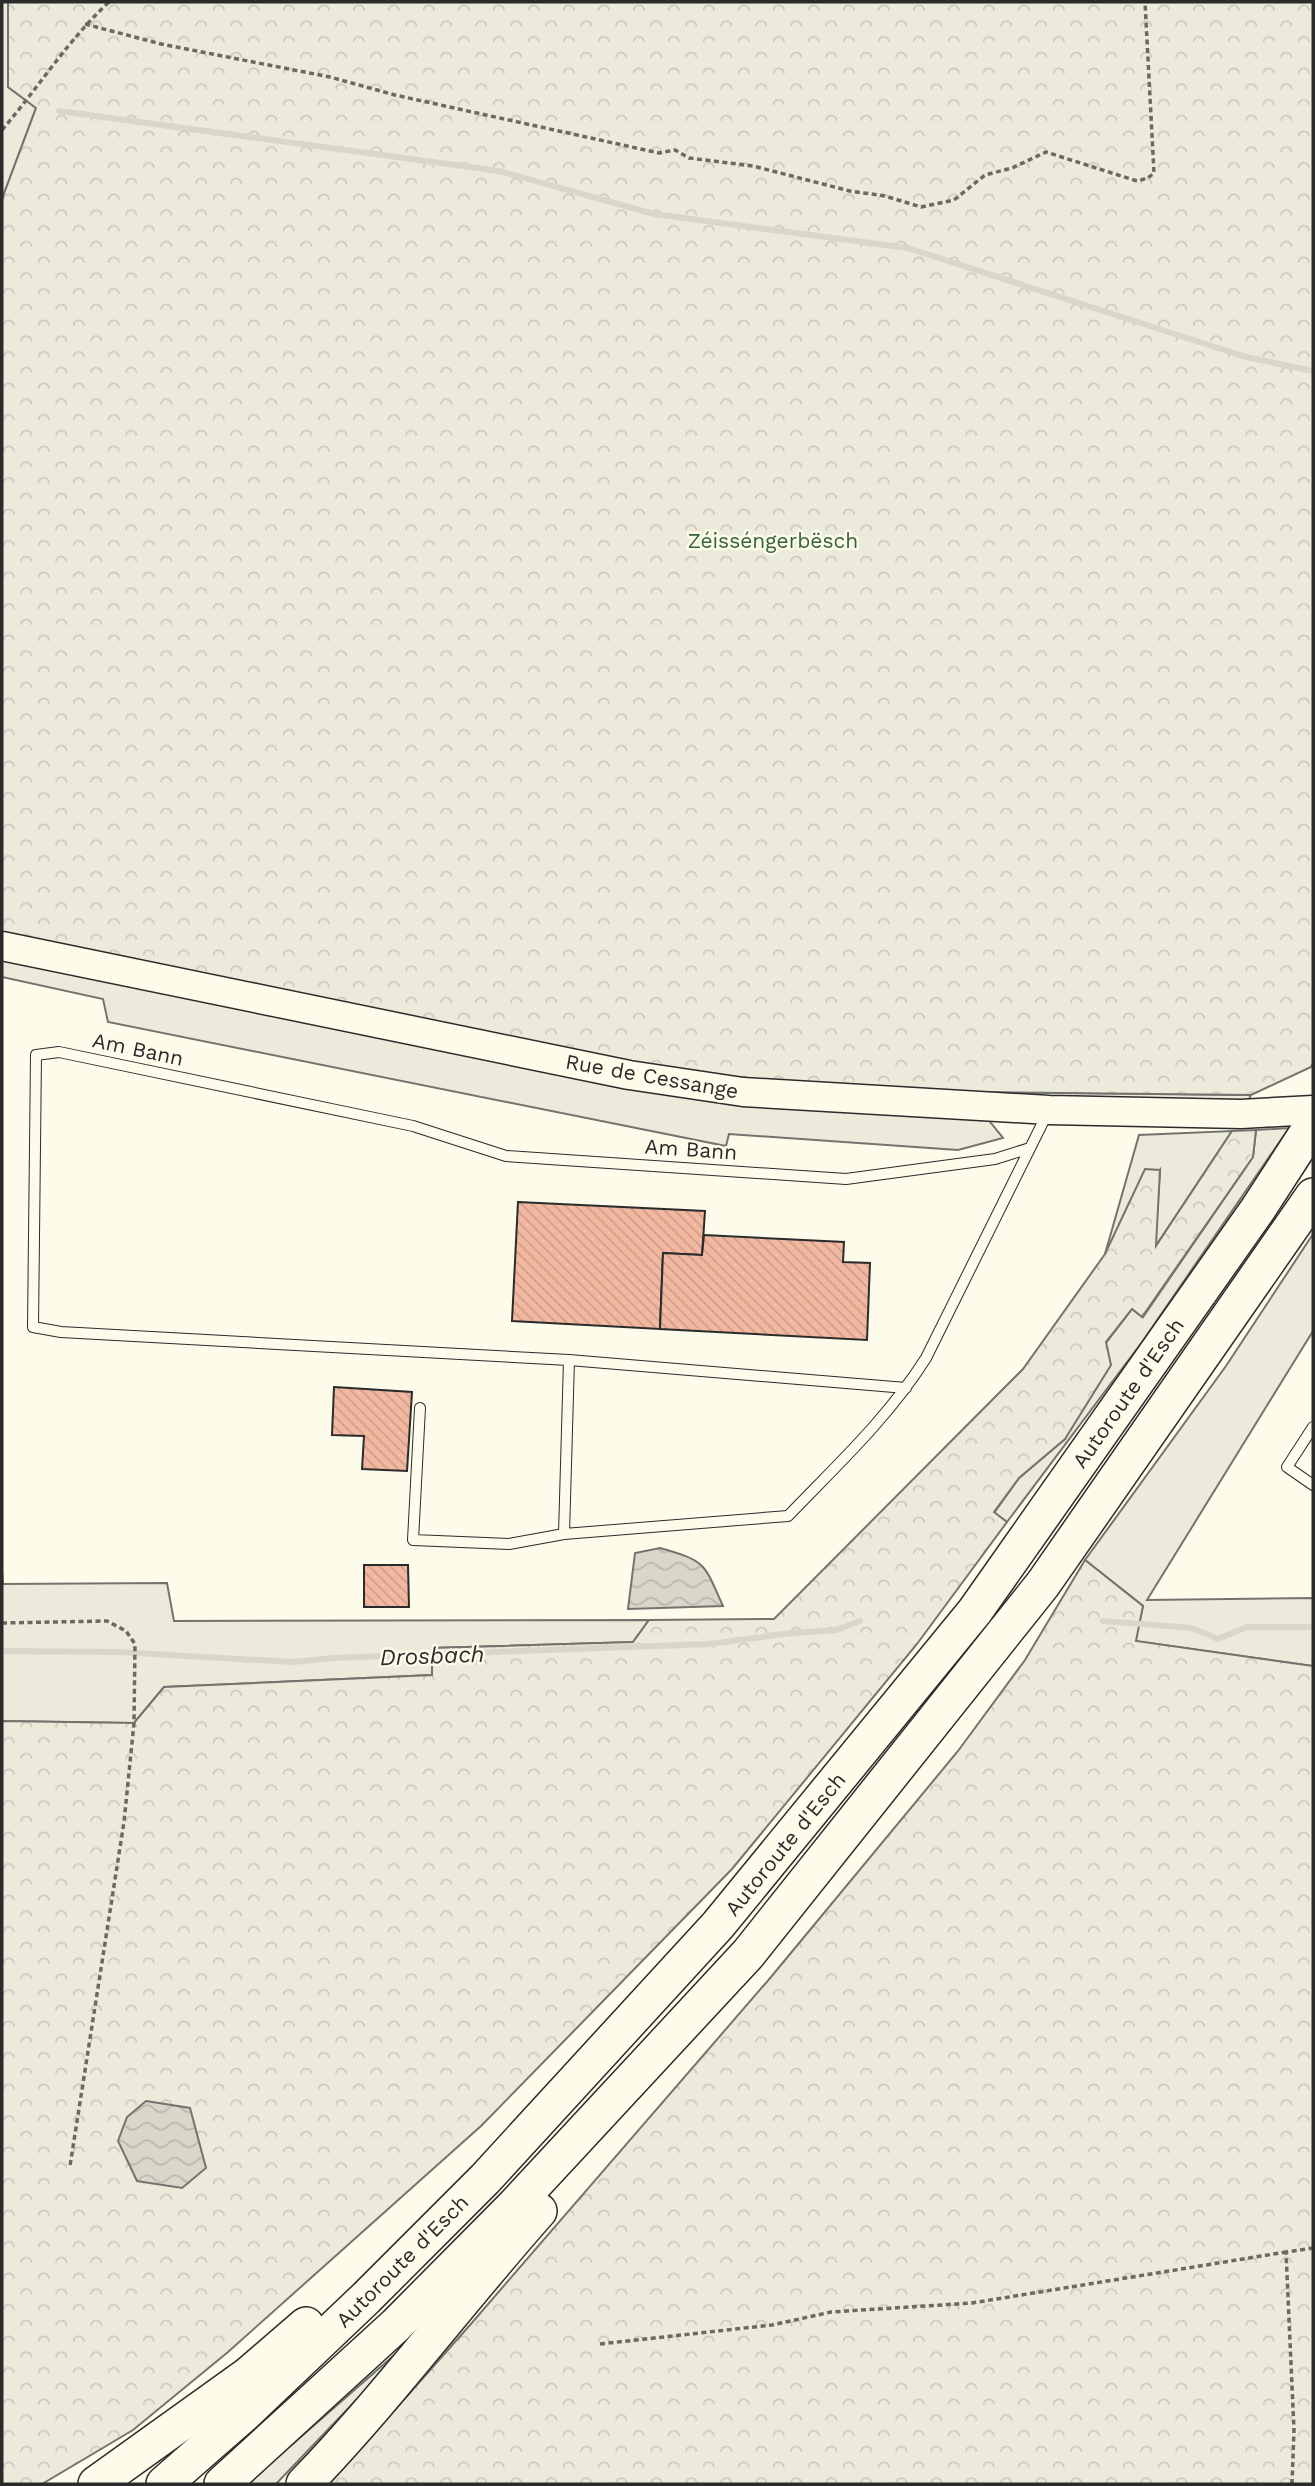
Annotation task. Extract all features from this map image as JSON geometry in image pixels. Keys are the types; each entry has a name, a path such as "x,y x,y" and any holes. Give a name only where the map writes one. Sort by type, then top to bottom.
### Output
{"highway":[{"name":"Autoroute d'Esch","path":"164,2484 255,2404 485,2179 718,1925 975,1611 1250,1220 1313,1124"},
{"name":"Autoroute d'Esch","path":"222,2484 272,2441 405,2316 515,2205 748,1954 1043,1584 1313,1196"},
{"path":"304,2484 354,2432 497,2259 756,1967 943,1744 1006,1631"},
{"path":"96,2484 248,2375 385,2257 485,2179"}],"main road":[{"name":"Rue de Cessange","path":"2,946 629,1075 743,1092 1049,1110 1241,1114 1313,1110"}],"lane":[{"name":"Am Bann","path":"906,1388 569,1360 74,1333 33,1326 36,1055 59,1052 413,1126 506,1156 846,1179 995,1159 1030,1148"},
{"path":"420,1408 413,1540 509,1544 564,1534 788,1516 882,1419 926,1359 1049,1110"},
{"path":"564,1534 569,1360"},
{"path":"1313,1427 1287,1467 1313,1485"}],"path":[{"path":"2,130 85,24 109,2"},
{"path":"85,24 161,44 330,77 395,95 659,153 675,150 689,158 753,166 850,191 885,196 921,207 954,201 985,175 1012,168 1046,152 1137,181 1154,173 1145,2"},
{"path":"2,1623 107,1621 126,1631 135,1644 134,1723 124,1822 70,2165"},
{"path":"600,2344 772,2325 831,2312 972,2303 1313,2248"},
{"path":"1286,2252 1294,2430 1292,2484"}],"green space":[{"path":"2,2 8,2 8,87 36,108 2,199"},
{"name":"Zéisséngerbësch","path":"8,2 1313,2 1311,1067 1251,1095 974,1092 746,1080 631,1063 2,933 2,199 36,108 8,87"},
{"path":"2,933 974,1092 1251,1095 1241,1114 979,1108 1003,1138 958,1150 729,1134 726,1146 108,1022 103,999 2,977"},
{"path":"1289,1128 1142,1342 1007,1522 994,1513 1019,1478 1065,1439 1106,1343 1132,1309 1143,1317 1253,1157 1256,1130"},
{"path":"1256,1130 1253,1157 1142,1317 1132,1309 1106,1342 1111,1365 1065,1439 1019,1478 994,1512 1007,1522 917,1644 732,1869 481,2126 228,2352 133,2430 42,2484 2,2484 2,1721 134,1723 164,1687 432,1675 432,1648 633,1642 649,1620 774,1619 1023,1369 1105,1254 1145,1169 1160,1170 1156,1246 1232,1131"},
{"path":"1232,1131 1155,1247 1160,1170 1105,1254 1139,1135"},
{"path":"1313,1234 1313,1331 1147,1600 1313,1598 1313,1666 1135,1641 1143,1606 1085,1560 1226,1366"},
{"path":"1085,1560 1143,1606 1136,1641 1313,1666 1313,2484 329,2484 771,1977 958,1751 1025,1660"},
{"path":"2,1570 3,1584 167,1583 174,1621 649,1620 633,1642 432,1648 432,1675 164,1687 134,1723 2,1721"},
{"path":"424,2329 276,2484 247,2484"}],"water":[{"path":"660,1548 687,1557 702,1566 723,1606 628,1609 635,1553"},
{"path":"146,2101 190,2108 206,2168 182,2188 137,2181 118,2141 127,2117"}],"building":[{"path":"518,1202 705,1211 702,1255 663,1253 660,1329 512,1321"},
{"path":"704,1235 844,1242 843,1262 870,1263 867,1340 660,1329 663,1253 702,1255"},
{"path":"334,1387 412,1392 407,1471 362,1469 364,1436 332,1435"},
{"path":"364,1565 408,1565 409,1607 364,1607"}],"waterway":[{"path":"59,111 499,171 654,214 908,248 1246,357 1313,371"},
{"name":"Drosbach","path":"2,1651 118,1652 293,1662 332,1658 710,1644 836,1630 860,1621"},
{"name":"Drosbach","path":"1103,1621 1192,1628 1218,1639 1247,1627 1313,1627"}]}
